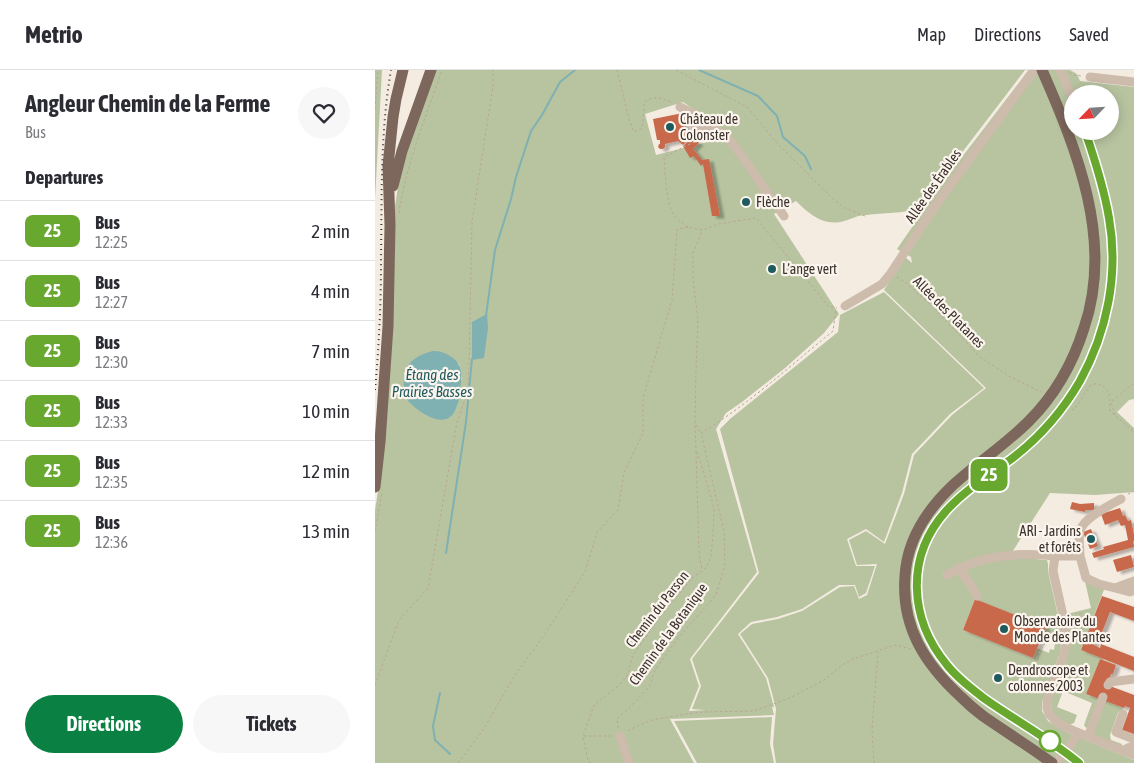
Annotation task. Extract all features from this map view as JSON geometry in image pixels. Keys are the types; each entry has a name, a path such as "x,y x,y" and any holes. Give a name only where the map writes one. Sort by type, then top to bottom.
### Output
{"main road":[{"path":"394,214 388,174 390,142 396,99 403,70"},
{"path":"379,487 394,214 393,186 400,156 431,70"},
{"path":"1042,70 1076,156 1092,216 1095,272 1090,309 1077,349 1061,380 1045,403 1028,422 949,489 937,501 925,518 910,550 904,586 907,612 916,640 926,658 940,676 982,715 1054,763"}],"street":[{"name":"Allée des Érables","path":"840,307 882,284 933,209 1034,70"},
{"path":"1060,70 1067,85"},
{"path":"1090,77 1134,82"},
{"path":"680,108 698,116 723,134 733,144 783,216"},
{"path":"698,116 694,122 696,131 713,128"},
{"path":"1079,763 963,682 948,667 925,629 919,607 917,583 918,569 924,547 941,517 961,496 1023,449 1052,421 1079,382 1095,348 1105,320 1108,303 1112,250 1107,205 1101,179 1088,140"},
{"path":"1121,499 1099,511 1081,527 1079,541 1080,556 1086,578 1099,584 1130,592 1134,590"},
{"path":"947,575 959,568 999,556 1034,554 1080,556"},
{"path":"1055,556 1053,570 1065,624 1066,644 1063,658 1047,700 1049,714 1053,719 1088,737 1131,746"},
{"path":"959,568 973,587 977,596"},
{"path":"1115,588 1134,581"},
{"path":"1107,685 1110,682 1134,679"},
{"path":"1088,737 1103,697"},
{"path":"1123,714 1116,732 1131,746 1134,755"},
{"path":"1054,763 1065,752 1078,733"},
{"path":"620,736 629,763"}],"path":[{"path":"375,109 378,70"},
{"path":"394,214 442,70"},
{"path":"375,685 399,620 428,588 457,422 467,394 472,221 493,86 493,70"},
{"path":"617,70 629,120 634,132 641,130 644,102 651,98 663,99 680,108"},
{"path":"676,70 747,107 776,142 833,198 845,208 865,216"},
{"path":"1069,70 1072,74 1090,77"},
{"path":"695,142 681,147 664,157 669,202 672,213 679,221 689,227 702,230 718,224 756,218 828,306 840,307 833,330 778,377 726,418 701,434 695,425"},
{"path":"458,763 483,730 515,675 545,634 585,572 597,532 618,510 624,473 643,433 643,398 672,300 677,229 689,227"},
{"path":"696,449 714,508 711,557 706,568 702,570 699,553 695,425 698,319 693,281 693,252 702,230"},
{"name":"Allée des Platanes","path":"891,273 932,306 980,357 1009,376 1043,393"},
{"path":"1069,408 1074,410 1090,386 1093,383 1097,383 1108,391 1110,411 1134,432"},
{"path":"1115,416 1111,402 1134,383"},
{"name":"Chemin de la Botanique","path":"620,736 617,719 650,686 654,672 679,638 716,595 725,565 724,531 701,434"},
{"path":"375,531 379,487"},
{"name":"Chemin du Parson","path":"591,763 588,761 583,736 593,705 617,687 628,675 632,657 692,578 702,570"},
{"path":"1028,676 1046,641 1056,631 1081,613"},
{"path":"583,736 620,736 652,720 686,714 754,711 791,698 824,680 842,665 853,659 895,645 913,649"},
{"path":"874,763 872,728 878,651"}],"green space":[{"path":"375,70 382,70 375,199"},
{"path":"435,70 1025,70 920,209 863,215 844,221 830,222 823,221 812,215 796,201 774,214 839,314 824,333 785,368 726,413 716,429 757,572 690,659 699,686 689,711 705,710 692,709 701,686 692,659 759,573 720,429 838,332 840,315 884,292 984,388 950,414 912,454 902,493 884,542 866,529 847,539 856,566 875,566 866,593 859,597 855,585 839,585 802,609 777,617 751,622 738,634 766,678 774,707 772,707 774,715 670,719 694,763 375,763 375,510 382,467 394,213 402,160","holes":["683,102 731,136 656,155 645,114","432,351 459,364 462,379 430,417 411,404 404,390 404,373 416,358"]},
{"path":"1038,70 1070,70 1077,74 1080,81 1116,85 1064,85 1064,140 1119,140 1119,85 1134,87 1134,399 1129,400 1117,412 1134,428 1134,492 1095,495 1050,493 1009,557 1047,560 1048,564 1062,634 1060,653 1042,702 1042,711 1048,721 1068,733 1134,760 1134,763 776,763 773,744 776,709 768,678 740,634 752,624 778,619 802,611 840,587 854,586 859,599 867,595 877,564 857,565 849,540 866,531 885,544 904,494 914,455 952,415 986,388 884,290 905,257 912,263 911,257 897,249 946,178 1028,71 1031,79","holes":["975,599 1046,627 1041,640 1055,643 1054,650 1050,649 1049,653 1037,648 1033,658 963,630"]},
{"path":"1084,577 1105,587 1081,650 1104,659 1100,659 1086,694 1100,699 1086,728 1084,725 1092,703 1063,691 1057,707 1077,715 1074,723 1069,725 1054,716 1050,702 1068,649 1070,633 1067,614 1091,608"},
{"path":"1105,701 1123,708 1118,713 1110,735 1111,740 1122,744 1121,747 1095,738 1092,733"},
{"path":"772,717 770,744 774,763 697,763 674,721"}],"water":[{"path":"487,314 488,328 484,358 472,360 472,322"},
{"name":"Étang des Prairies Basses","path":"432,351 450,356 458,364 461,373 458,403 454,413 449,418 443,420 429,417 416,409 404,392 405,373 410,363 419,356"}],"building":[{"name":"Château de Colonster","path":"683,113 688,136 681,137 686,142 683,145 678,141 665,144 663,149 660,149 658,147 660,140 657,140 653,119"},
{"path":"694,139 699,143 693,149 702,160 709,159 720,216 712,216 703,164 701,166 694,156 690,158 683,146"},
{"path":"1072,502 1080,504 1094,503 1094,510 1085,510 1085,512 1070,509"},
{"path":"1120,508 1123,516 1125,515 1128,521 1131,520 1134,547 1094,558 1092,553 1104,549 1103,547 1128,540 1125,525 1121,526 1118,520 1105,525 1101,514"},
{"name":"ARI - Jardins et forêts","path":"1091,529 1098,546 1090,549 1083,532"},
{"path":"1131,555 1134,567 1117,572 1113,560"},
{"path":"1102,596 1134,607 1134,621 1110,612 1099,640 1096,639 1094,645 1100,648 1101,644 1134,657 1134,671 1081,650"},
{"name":"Observatoire du Monde des Plantes","path":"975,599 1046,627 1033,658 963,630"},
{"path":"1100,659 1116,665 1107,685 1134,695 1134,734 1122,730 1130,708 1125,706 1124,708 1086,694"}],"waterway":[{"path":"486,316 495,250 531,131 560,82 575,70"},
{"path":"699,70 758,96 777,116 783,137 805,156 811,169"},
{"path":"446,553 466,422 472,359"},
{"path":"440,693 433,726 435,740 450,754"}],"railway":[{"path":"375,390 379,342 383,141 391,70"}],"bus line":[{"name":"25","path":"1079,763 972,689 948,667 925,629 919,607 917,583 918,569 924,547 941,517 961,496 1011,459 1052,421 1073,393 1095,348 1105,320 1111,286 1112,250 1107,205 1088,140"}],"place":[{"name":"Château de Colonster","path":"670,127"},
{"name":"Flèche","path":"746,202"},
{"name":"L’ange vert","path":"772,269"},
{"name":"ARI - Jardins et forêts","path":"1091,539"},
{"name":"Observatoire du Monde des Plantes","path":"1004,629"},
{"name":"Dendroscope et colonnes 2003","path":"998,678"}]}
